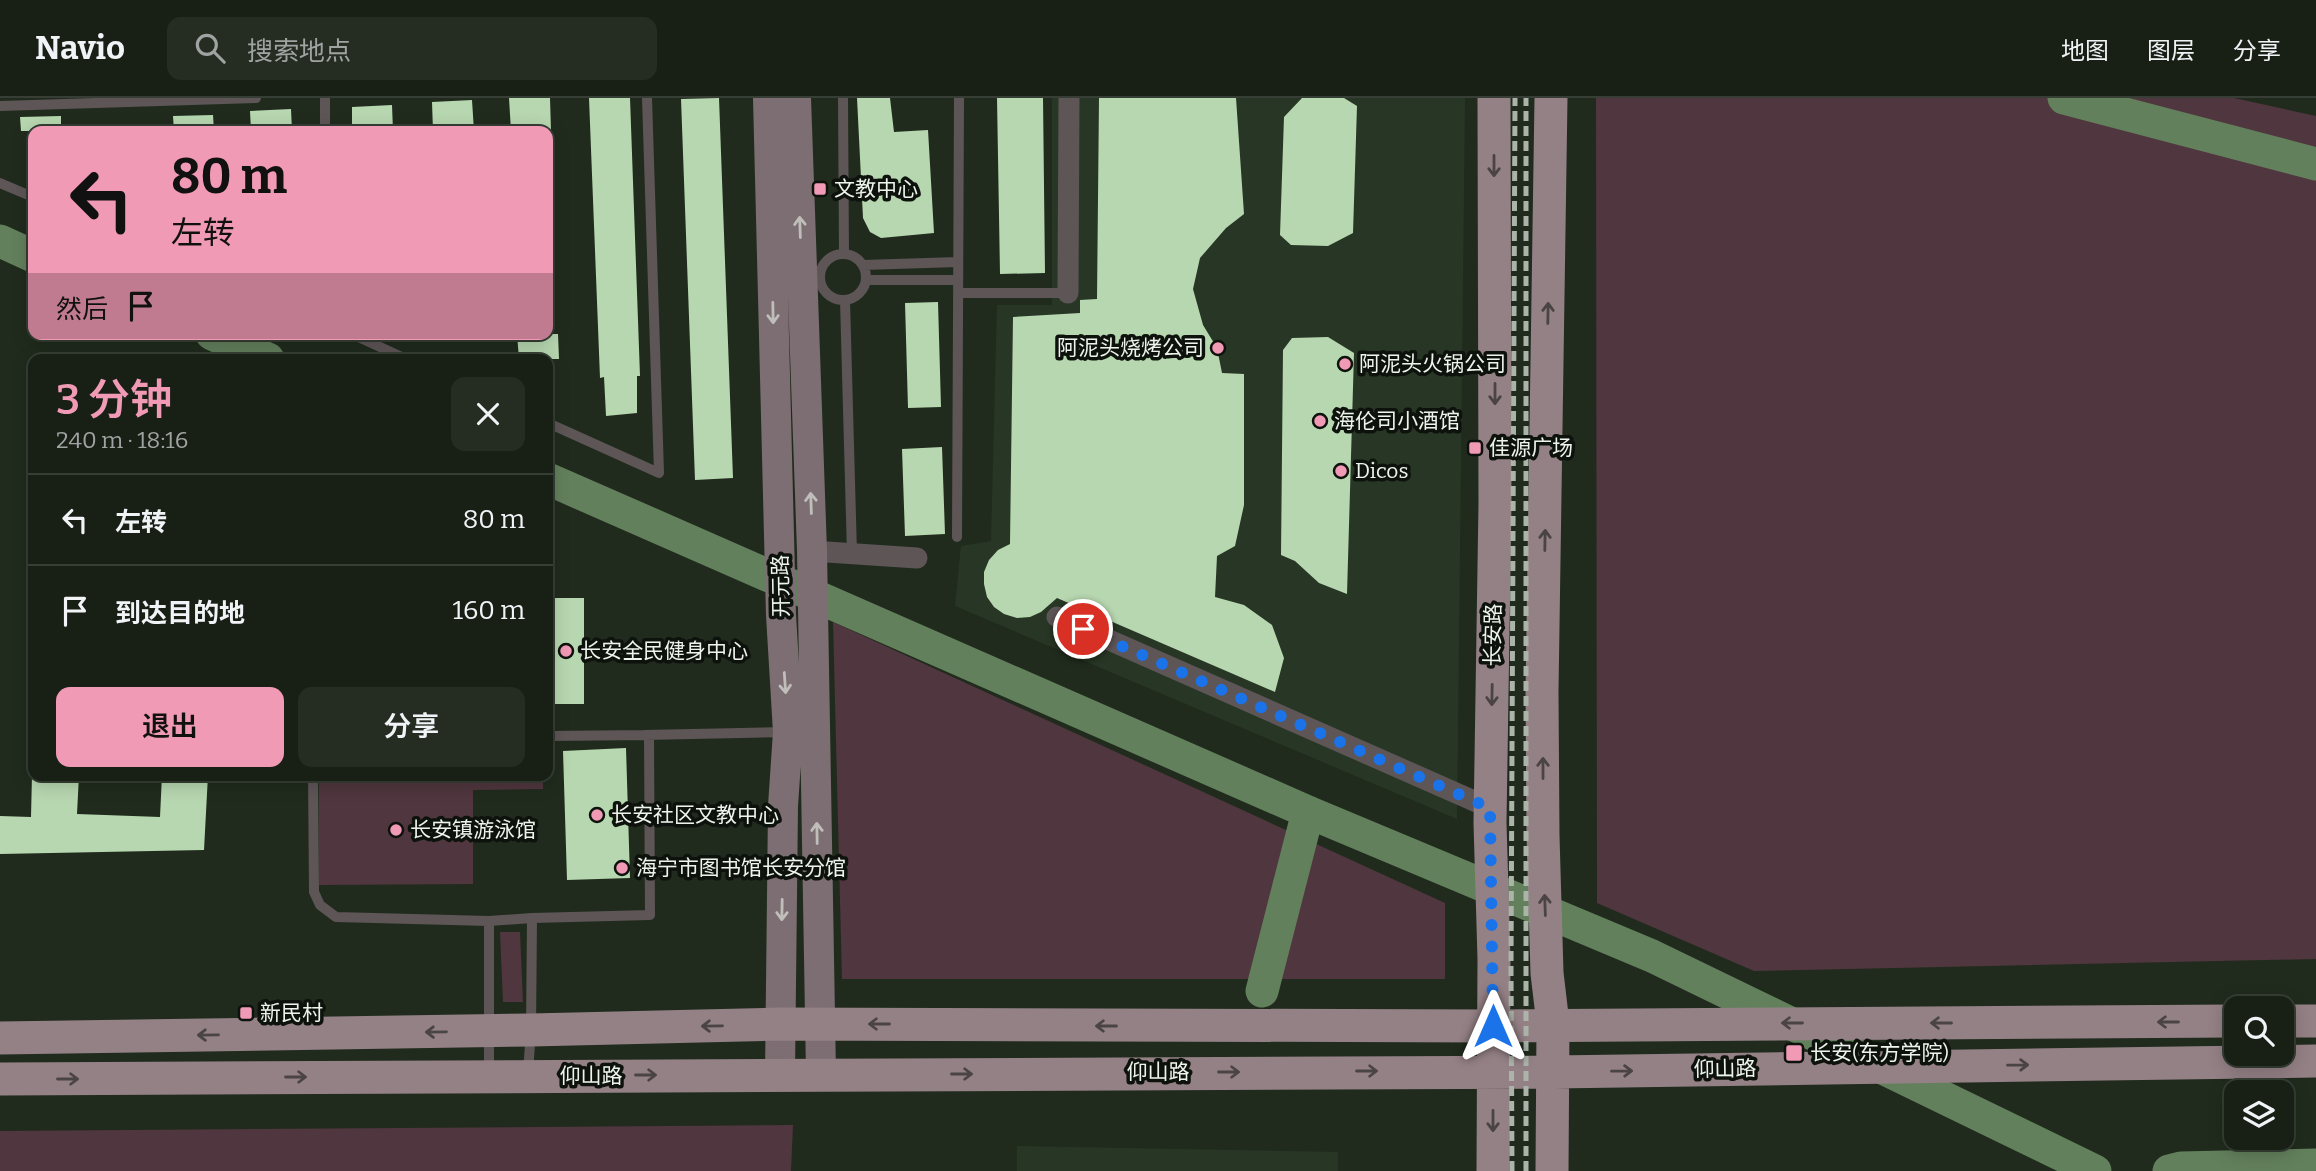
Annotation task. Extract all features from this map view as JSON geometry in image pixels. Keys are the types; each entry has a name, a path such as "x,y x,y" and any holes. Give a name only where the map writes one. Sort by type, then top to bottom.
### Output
{"main road":[{"name":"开元路","path":"768,98 781,615 788,732 783,806 780,1075"},
{"name":"开元路","path":"796,98 811,278 821,1074"},
{"name":"长安路","path":"1493,1171 1494,959 1490,816 1495,503 1494,98"},
{"path":"1551,98 1542,692 1547,974 1553,1024 1552,1171"},
{"path":"0,1038 780,1024 1493,1026 2224,1021"},
{"path":"2294,1021 2316,1021"},
{"name":"仰山路","path":"0,1079 1554,1072 2316,1061"}],"street":[{"path":"1068,293 1069,98"},
{"path":"813,561 852,554 917,558"},
{"path":"1057,618 1490,816"}],"lane":[{"path":"0,106 256,98"},
{"path":"325,98 325,126"},
{"path":"553,425 659,473 648,98"},
{"path":"843,98 844,254"},
{"path":"957,537 958,98"},
{"path":"0,183 28,195"},
{"path":"844,254 863,265 866,280 859,293 845,300 831,296 811,278 824,263 844,254"},
{"path":"863,265 958,262"},
{"path":"866,280 958,280"},
{"path":"958,293 1068,293"},
{"path":"845,300 852,554"},
{"path":"365,340 395,354"},
{"path":"553,736 788,732"},
{"path":"313,781 314,892 320,905 336,917 489,921 650,915 649,735 642,735"},
{"path":"527,1076 531,1030 532,918"},
{"path":"489,921 489,1076"}],"shaded area":[{"path":"1052,98 1465,98 1457,819 955,606 961,546 991,541 997,305 1052,305"},
{"path":"1596,98 2234,98 2316,116 2316,959 1754,971 1597,903"},
{"path":"833,622 1445,903 1445,979 842,979"},
{"name":"长安镇游泳馆","path":"319,781 543,781 543,789 473,790 473,884 319,885"},
{"path":"500,932 520,932 523,1002 503,1002"},
{"path":"793,1125 791,1171 0,1171 0,1131"},
{"path":"1017,1146 1338,1152 1338,1171 1017,1171"}],"building":[{"path":"509,98 550,98 551,126 511,126"},
{"path":"589,98 630,98 640,376 637,376 637,413 606,416 604,377 600,378"},
{"path":"719,98 733,478 695,480 681,99"},
{"path":"857,98 890,98 894,132 928,130 934,233 881,238 870,232 863,218"},
{"path":"997,98 1043,98 1045,273 1000,274"},
{"path":"1099,98 1236,98 1244,214 1226,228 1200,258 1193,289 1203,325 1217,348 1222,373 1244,374 1244,505 1235,546 1217,556 1215,597 1244,605 1272,625 1284,658 1275,692 1057,598 1041,612 1030,617 1017,618 994,607 987,597 984,572 989,560 998,550 1010,544 1013,317 1080,313 1080,300 1097,299"},
{"path":"1302,98 1344,98 1357,106 1353,233 1328,246 1291,245 1280,235 1284,117"},
{"path":"472,100 474,126 433,126 432,102"},
{"path":"392,105 393,126 352,126 352,107"},
{"path":"291,109 292,126 251,126 250,111"},
{"path":"213,115 214,126 174,126 173,116"},
{"path":"61,116 61,126 28,126 28,131 21,131 20,117"},
{"path":"938,302 941,407 908,408 905,303"},
{"path":"553,334 558,334 559,359 553,359 553,354 519,354 517,340 553,340"},
{"path":"1328,337 1354,353 1347,594 1319,583 1295,561 1281,555 1283,350 1292,338"},
{"path":"942,447 945,534 905,536 902,449"},
{"name":"长安全民健身中心","path":"553,598 584,598 584,704 553,704"},
{"name":"长安社区文教中心","path":"626,748 630,878 567,880 563,751"},
{"path":"32,781 79,781 77,814 160,817 162,781 208,781 204,850 0,854 0,816 31,817"}],"waterway":[{"path":"2064,98 2316,164"},
{"path":"0,241 28,254"},
{"path":"225,340 257,354"},
{"path":"553,481 1308,812 1652,956 2095,1171"},
{"path":"1262,991 1308,812"},
{"path":"2169,1171 2181,1168 2316,1165"}],"railway":[{"path":"1512,1171 1515,98"},
{"path":"1526,98 1526,1171"}],"place":[{"name":"文教中心","path":"820,189"},
{"name":"阿泥头烧烤公司","path":"1218,348"},
{"name":"阿泥头火锅公司","path":"1345,364"},
{"name":"海伦司小酒馆","path":"1320,421"},
{"name":"佳源广场","path":"1475,448"},
{"name":"Dicos","path":"1341,471"},
{"name":"长安全民健身中心","path":"566,651"},
{"name":"长安社区文教中心","path":"597,815"},
{"name":"长安镇游泳馆","path":"396,830"},
{"name":"海宁市图书馆长安分馆","path":"622,868"},
{"name":"新民村","path":"246,1013"},
{"name":"长安(东方学院)","path":"1794,1053"}],"route":[{"path":"1083,629 1490,808 1493,1026"}]}
